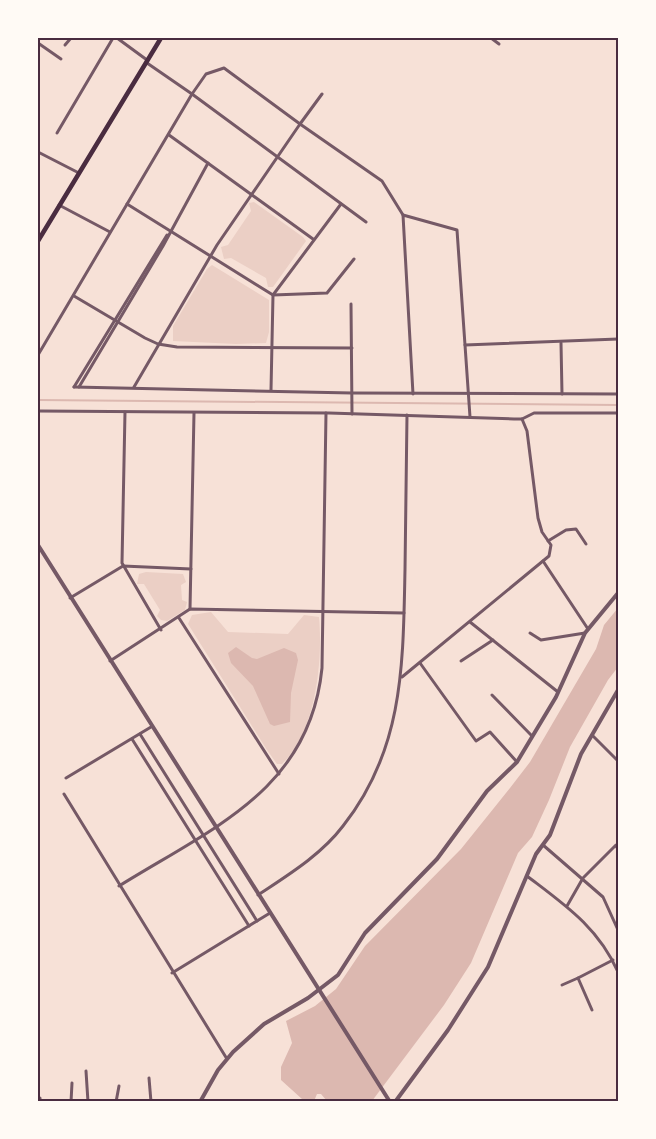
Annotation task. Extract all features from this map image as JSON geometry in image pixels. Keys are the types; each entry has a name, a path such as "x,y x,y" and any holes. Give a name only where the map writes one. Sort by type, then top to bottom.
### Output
{"main road":[{"path":"38,241 77,172 161,38"}],"street":[{"path":"65,45 71,38"},
{"path":"57,132 115,38 366,222"},
{"path":"491,38 500,44"},
{"path":"38,43 61,59"},
{"path":"38,355 192,94 206,74 224,68 382,182 403,215 413,394"},
{"path":"133,387 211,255 276,155 322,94"},
{"path":"169,135 313,240"},
{"path":"38,152 77,172"},
{"path":"208,163 171,230 74,387 271,390 352,394 618,394"},
{"path":"58,204 110,232"},
{"path":"127,204 273,295 327,293 354,259"},
{"path":"271,390 273,295 341,204"},
{"path":"403,215 457,230 470,417"},
{"path":"74,296 158,344 177,347 352,348"},
{"path":"351,304 352,411"},
{"path":"79,387 116,321"},
{"path":"465,345 618,339"},
{"path":"561,343 562,394"},
{"path":"38,411 194,413 352,411 522,419 534,413 618,413"},
{"path":"125,412 120,553 123,566 161,630"},
{"path":"190,609 194,413"},
{"path":"119,886 214,827 264,792 301,743 316,705 322,668 326,413"},
{"path":"258,895 323,847 343,826 360,803 389,741 402,677 407,415"},
{"path":"402,677 549,556 551,550 538,518 527,431 522,419"},
{"path":"548,541 566,530 576,529 586,544"},
{"path":"38,544 214,827 390,1101"},
{"path":"543,561 586,631"},
{"path":"70,598 123,566 191,569"},
{"path":"200,1101 226,1059 264,1024 320,990 338,975 364,933 436,859 487,791 517,762 558,692 586,631 618,593"},
{"path":"110,661 161,630 190,609 404,613"},
{"path":"179,618 279,774"},
{"path":"470,622 558,692"},
{"path":"530,633 541,640 586,631"},
{"path":"461,661 493,640"},
{"path":"420,663 476,741 490,732 517,762"},
{"path":"395,1101 448,1030 488,967 527,876 550,836 581,754 618,690"},
{"path":"492,695 532,736"},
{"path":"66,778 151,727"},
{"path":"140,734 257,921"},
{"path":"592,735 618,761"},
{"path":"132,739 249,926"},
{"path":"64,794 226,1059"},
{"path":"543,845 603,897 618,930"},
{"path":"567,906 583,878 616,845 618,850"},
{"path":"527,876 580,916 613,960 618,972"},
{"path":"172,973 270,913"},
{"path":"562,985 613,960"},
{"path":"578,978 592,1010"},
{"path":"86,1071 88,1101"},
{"path":"149,1078 151,1101"},
{"path":"71,1101 72,1083"},
{"path":"116,1101 119,1086"}],"shaded area":[{"path":"254,202 306,241 273,287 268,287 266,278 231,258 224,259 221,247 228,245 251,211 249,203"},
{"path":"212,265 269,300 269,332 266,343 173,341 173,326 207,269"},
{"path":"146,572 183,574 186,582 181,585 182,600 187,602 185,610 167,621 161,620 157,616 160,610 144,584 137,584 139,574"},
{"path":"618,608 618,667 608,680 570,747 532,837 518,853 471,963 444,1005 372,1101 327,1101 321,1094 317,1094 314,1101 302,1099 281,1080 281,1067 292,1043 286,1021 315,1006 336,989 365,946 461,849 530,762 596,649 604,625"},
{"path":"211,612 228,632 288,634 304,615 319,617 320,654 310,715 294,751 282,764 277,764 267,750 188,624 192,615"},
{"path":"236,647 257,659 284,648 296,653 298,660 291,693 290,722 274,726 270,724 253,686 231,663 228,653"}],"waterway":[{"path":"38,400 618,405"}]}
